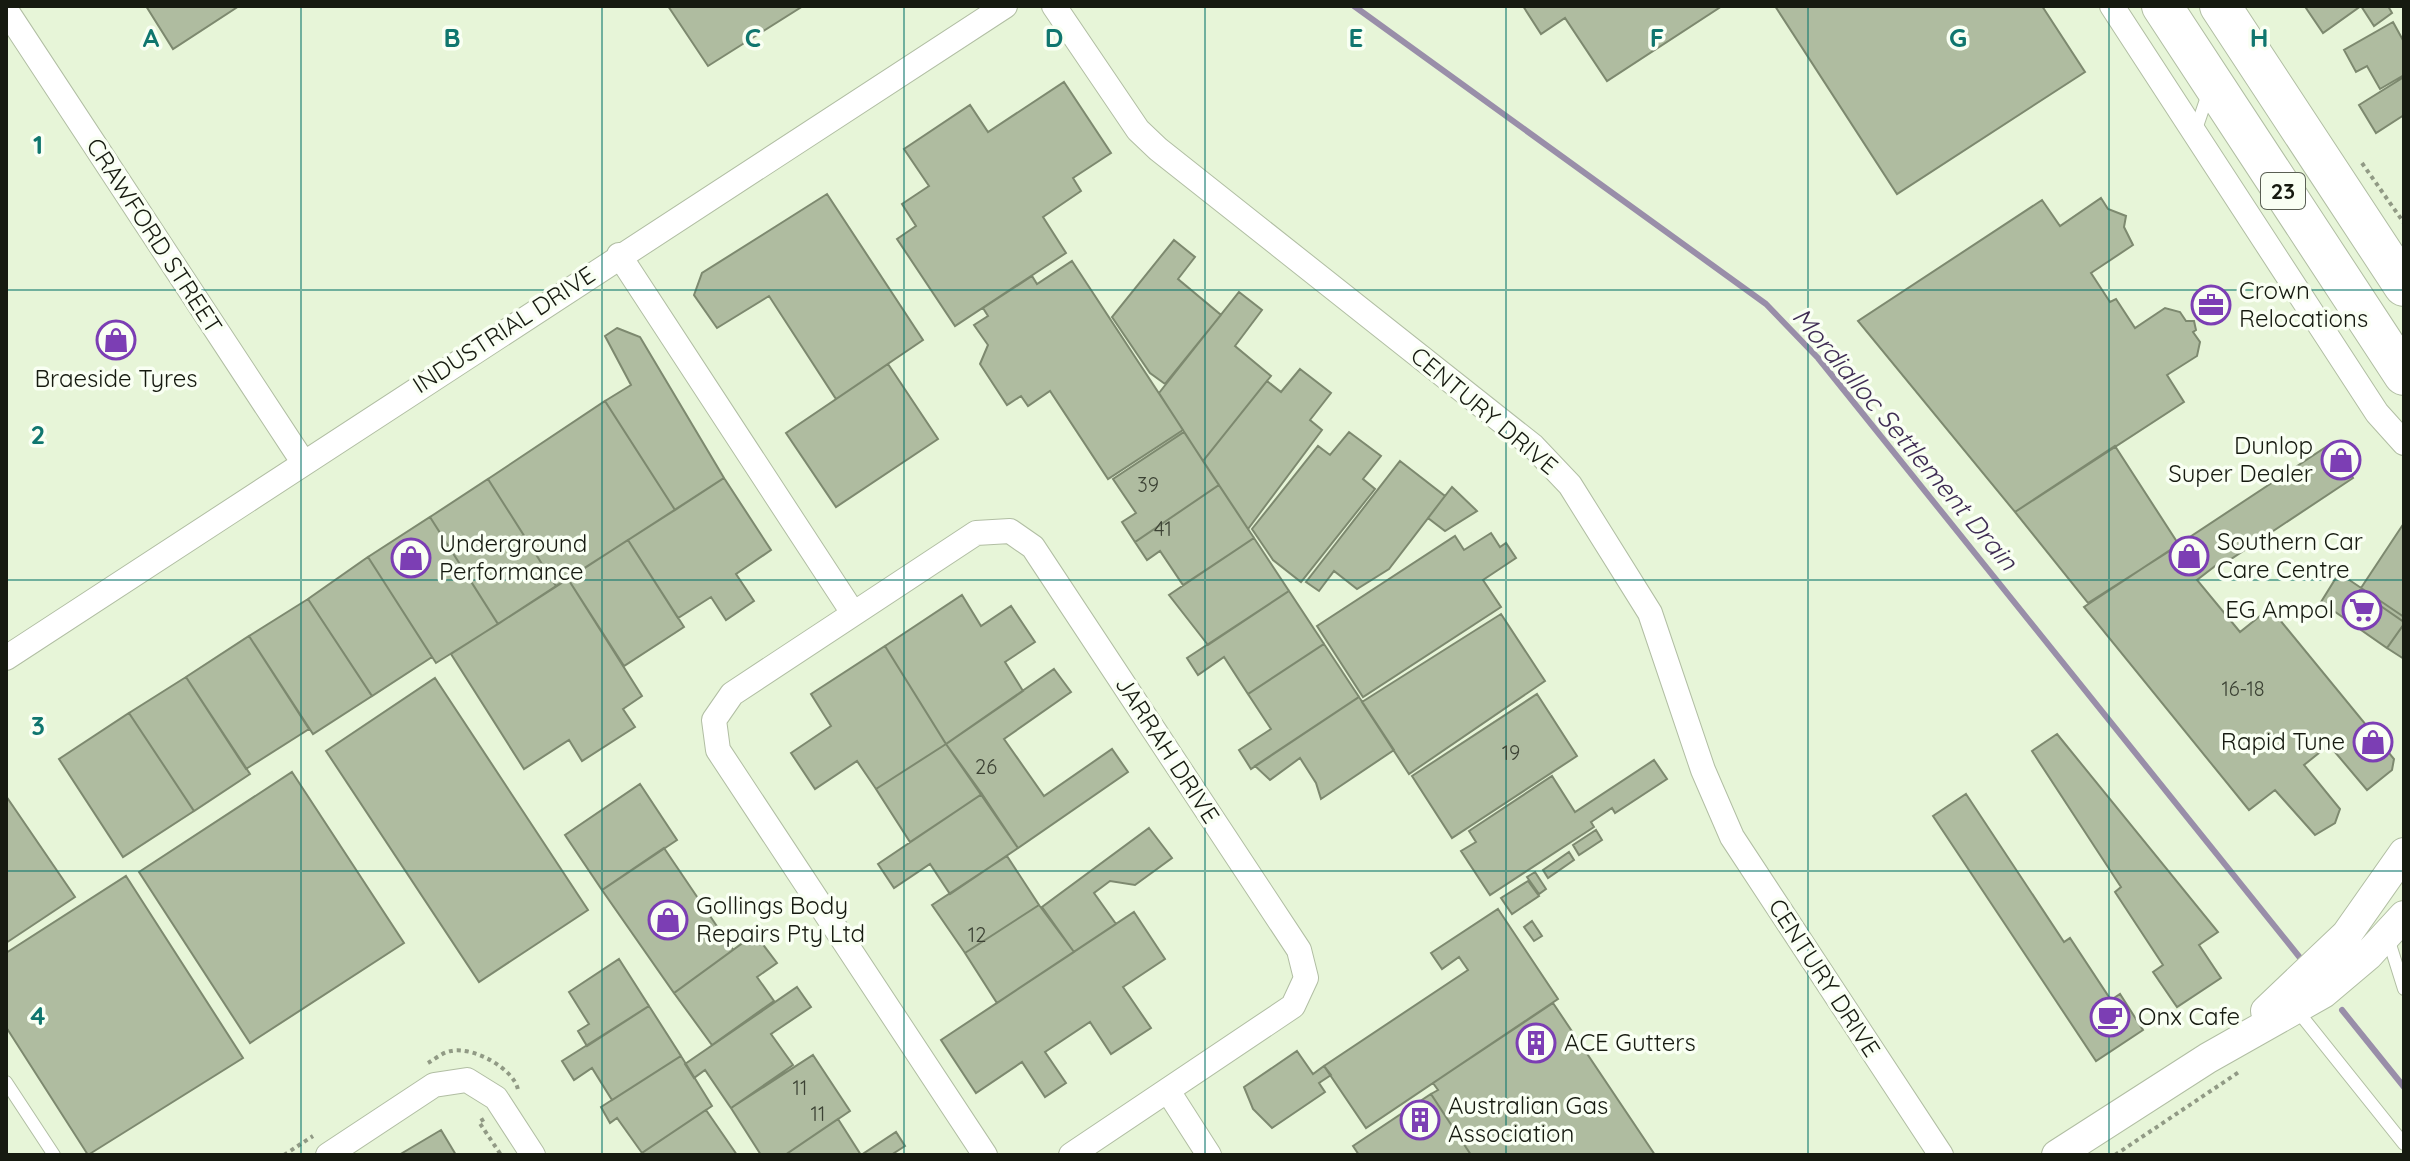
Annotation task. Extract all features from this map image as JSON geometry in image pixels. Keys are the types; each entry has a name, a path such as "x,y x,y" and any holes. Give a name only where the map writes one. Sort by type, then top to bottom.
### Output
{"main road":[{"name":"23","path":"2162,6 2404,375"},
{"name":"23","path":"2220,6 2404,286"}],"street":[{"name":"INDUSTRIAL DRIVE","path":"6,658 619,255 1005,6"},
{"name":"CENTURY DRIVE","path":"1054,6 1130,119 1158,149 1533,446 1570,485 1650,613 1703,770 1732,837 1941,1155"},
{"path":"2112,6 2377,413 2404,443"},
{"name":"CRAWFORD STREET","path":"6,10 303,462"},
{"path":"619,255 853,613"},
{"name":"JARRAH DRIVE","path":"985,1155 718,750 714,720 732,694 976,533 1010,531 1033,547 1299,950 1306,978 1293,1006 1071,1155"},
{"path":"2291,1003 2347,934 2404,853"},
{"path":"2057,1155 2291,1003 2347,974 2396,925"},
{"path":"328,1155 434,1085 467,1080 496,1098 533,1155"},
{"path":"1168,1091 1209,1155"}],"lane":[{"path":"2195,132 2212,81"},
{"path":"2396,925 2404,989"},
{"path":"2291,1003 2404,1144"},
{"path":"6,1082 54,1155"}],"building":[{"path":"146,6 239,6 173,49"},
{"path":"668,6 803,6 708,66"},
{"path":"1523,6 1722,6 1607,81 1565,18 1541,34"},
{"path":"1775,6 2042,6 2085,72 1897,194"},
{"path":"2361,6 2323,33 2306,8"},
{"path":"2361,6 2388,6 2392,13 2374,26"},
{"path":"2393,22 2404,42 2404,75 2380,89 2367,66 2356,72 2344,50"},
{"path":"2404,77 2404,115 2376,133 2359,105"},
{"path":"1064,82 1111,153 1073,178 1081,191 1043,217 1066,253 955,326 897,239 916,226 902,204 929,186 904,149 970,105 988,132"},
{"path":"827,194 923,340 836,399 769,296 717,328 694,295 702,273"},
{"path":"2101,198 2108,209 2126,216 2124,227 2133,245 2091,273 2110,302 2116,299 2135,328 2165,308 2180,312 2186,321 2194,321 2196,330 2193,332 2200,342 2197,356 2167,375 2184,402 2015,512 1858,321 2042,200 2060,226"},
{"path":"1174,240 1195,257 1178,279 1221,315 1165,384 1150,373 1112,317"},
{"path":"1072,261 1183,430 1108,479 1050,391 1028,406 1021,396 1007,405 980,364 988,345 974,325 988,316 983,308 1032,276 1037,284"},
{"path":"1239,292 1262,310 1235,346 1271,376 1203,461 1159,393"},
{"path":"617,328 640,337 724,478 675,510 605,401 631,385 605,336"},
{"path":"888,364 938,439 836,507 786,433"},
{"path":"1300,369 1331,393 1310,420 1322,430 1248,529 1203,461 1267,381 1281,392"},
{"path":"605,401 675,510 556,586 488,479"},
{"path":"1184,432 1219,485 1135,542 1122,522 1136,513 1113,479"},
{"path":"1349,432 1381,456 1363,479 1375,489 1301,582 1273,560 1252,529 1318,446 1330,455"},
{"path":"2332,443 2353,478 2225,563 2223,560 2197,580 2240,632 2265,612 2275,614 2394,759 2392,770 2367,790 2329,745 2304,765 2340,809 2335,823 2315,835 2275,790 2249,810 2084,607"},
{"path":"2115,446 2179,545 2088,603 2015,512"},
{"path":"1400,461 1445,496 1389,569 1357,589 1334,571 1319,591 1306,582"},
{"path":"724,478 771,550 736,574 754,601 726,620 711,597 678,618 628,540"},
{"path":"488,479 556,586 498,624 430,517"},
{"path":"1219,485 1254,538 1183,585 1160,551 1147,560 1135,542"},
{"path":"1452,487 1477,511 1445,531 1428,518"},
{"path":"430,517 498,624 436,663 368,557"},
{"path":"2404,523 2404,622 2359,591"},
{"path":"1491,533 1500,547 1506,543 1516,558 1483,580 1501,607 1363,697 1317,626 1455,536 1464,550"},
{"path":"1254,538 1289,591 1208,645 1169,595"},
{"path":"628,540 684,627 624,666 568,579"},
{"path":"368,557 432,657 372,696 308,599"},
{"name":"EG Ampol","path":"2339,573 2404,617 2404,624 2387,648 2321,602"},
{"path":"568,579 642,696 623,709 635,727 582,761 569,740 524,769 451,654"},
{"path":"1289,591 1324,644 1248,694 1224,657 1198,675 1187,658"},
{"path":"962,595 981,626 1011,606 1035,642 1005,662 1023,691 946,744 885,646"},
{"path":"308,599 372,696 313,734 249,636"},
{"path":"1501,614 1545,681 1409,774 1362,702"},
{"path":"2404,624 2404,659 2387,648"},
{"path":"249,636 309,729 246,769 186,677"},
{"path":"1324,644 1359,697 1251,769 1239,750 1271,729 1248,694"},
{"path":"885,646 946,744 876,789 857,761 815,789 791,753 831,726 811,694"},
{"path":"1054,669 1071,692 1004,739 1044,796 1112,749 1128,772 1018,848 946,744"},
{"path":"186,677 250,774 194,811 129,713"},
{"path":"435,678 588,910 479,982 326,751"},
{"path":"1537,694 1577,756 1452,838 1412,776"},
{"path":"1359,697 1394,750 1321,799 1316,783 1300,758 1270,780 1255,766"},
{"path":"129,713 194,811 123,857 59,759"},
{"path":"2057,734 2218,932 2199,945 2221,978 2177,1007 2153,972 2163,965 2115,892 2121,887 2032,751"},
{"path":"946,744 982,794 910,842 876,789"},
{"path":"1654,760 1667,779 1615,813 1612,808 1591,822 1594,827 1490,895 1461,851 1476,842 1469,831 1552,776 1575,812"},
{"path":"292,772 404,943 250,1043 139,872"},
{"path":"640,784 677,840 602,890 565,835"},
{"path":"982,794 1018,848 950,894 930,864 894,888 878,864"},
{"path":"1966,794 2064,942 2070,938 2111,1000 2120,994 2143,1030 2096,1061 1933,816"},
{"path":"6,796 75,897 6,943"},
{"path":"1149,828 1172,858 1135,885 1110,881 1094,893 1116,924 1074,952 1042,907"},
{"path":"1596,830 1602,840 1579,855 1573,845"},
{"name":"Gollings Body Repairs Pty Ltd","path":"664,848 733,950 674,993 602,890"},
{"path":"1569,852 1574,860 1548,878 1543,870"},
{"path":"1007,856 1039,905 965,953 932,905"},
{"path":"1535,872 1546,889 1539,894 1527,877"},
{"path":"126,876 243,1058 88,1155 6,1027 6,953"},
{"path":"1528,881 1539,896 1512,914 1501,898"},
{"path":"1039,905 1074,952 997,1003 965,953"},
{"path":"1498,909 1558,999 1366,1128 1324,1066 1468,970 1459,957 1442,969 1431,953"},
{"path":"1134,912 1165,959 1123,987 1151,1028 1111,1054 1090,1022 1045,1052 1066,1083 1045,1097 1022,1062 976,1093 941,1040"},
{"path":"1532,921 1542,936 1534,941 1524,927"},
{"path":"755,934 777,963 757,977 774,1001 712,1045 674,993"},
{"path":"619,959 649,1006 587,1046 578,1031 589,1024 569,992"},
{"path":"797,987 811,1007 771,1034 793,1065 731,1108 705,1070 694,1078 685,1064"},
{"name":"ACE Gutters","path":"1553,1003 1655,1155 1471,1155 1431,1094 1438,1090 1433,1083"},
{"path":"649,1006 681,1056 612,1100 592,1068 574,1080 562,1061"},
{"path":"1297,1051 1313,1074 1324,1066 1331,1075 1319,1083 1325,1092 1272,1128 1253,1109 1244,1087"},
{"path":"813,1055 850,1111 785,1155 761,1155 731,1108"},
{"path":"681,1056 712,1106 642,1153 617,1118 610,1123 601,1107"},
{"name":"Australian Gas Association","path":"1431,1094 1471,1155 1359,1155 1353,1146"},
{"path":"706,1110 737,1155 642,1153"},
{"path":"838,1119 861,1155 785,1155"},
{"path":"441,1130 456,1155 399,1155"},
{"path":"896,1132 905,1146 891,1155 861,1155"}],"waterway":[{"name":"Mordialloc Settlement Drain","path":"1354,6 1766,304 1818,358 2301,959"},
{"name":"Mordialloc Settlement Drain","path":"2342,1010 2404,1087"}],"place":[{"name":"Crown Relocations","path":"2211,305"},
{"name":"Braeside Tyres","path":"116,340"},
{"name":"Dunlop Super Dealer","path":"2341,460"},
{"name":"Southern Car Care Centre","path":"2189,556"},
{"name":"Underground Performance","path":"411,558"},
{"name":"EG Ampol","path":"2362,610"},
{"name":"Rapid Tune","path":"2373,742"},
{"name":"Gollings Body Repairs Pty Ltd","path":"668,920"},
{"name":"Onx Cafe","path":"2110,1017"},
{"name":"ACE Gutters","path":"1536,1043"},
{"name":"Australian Gas Association","path":"1420,1120"}]}
